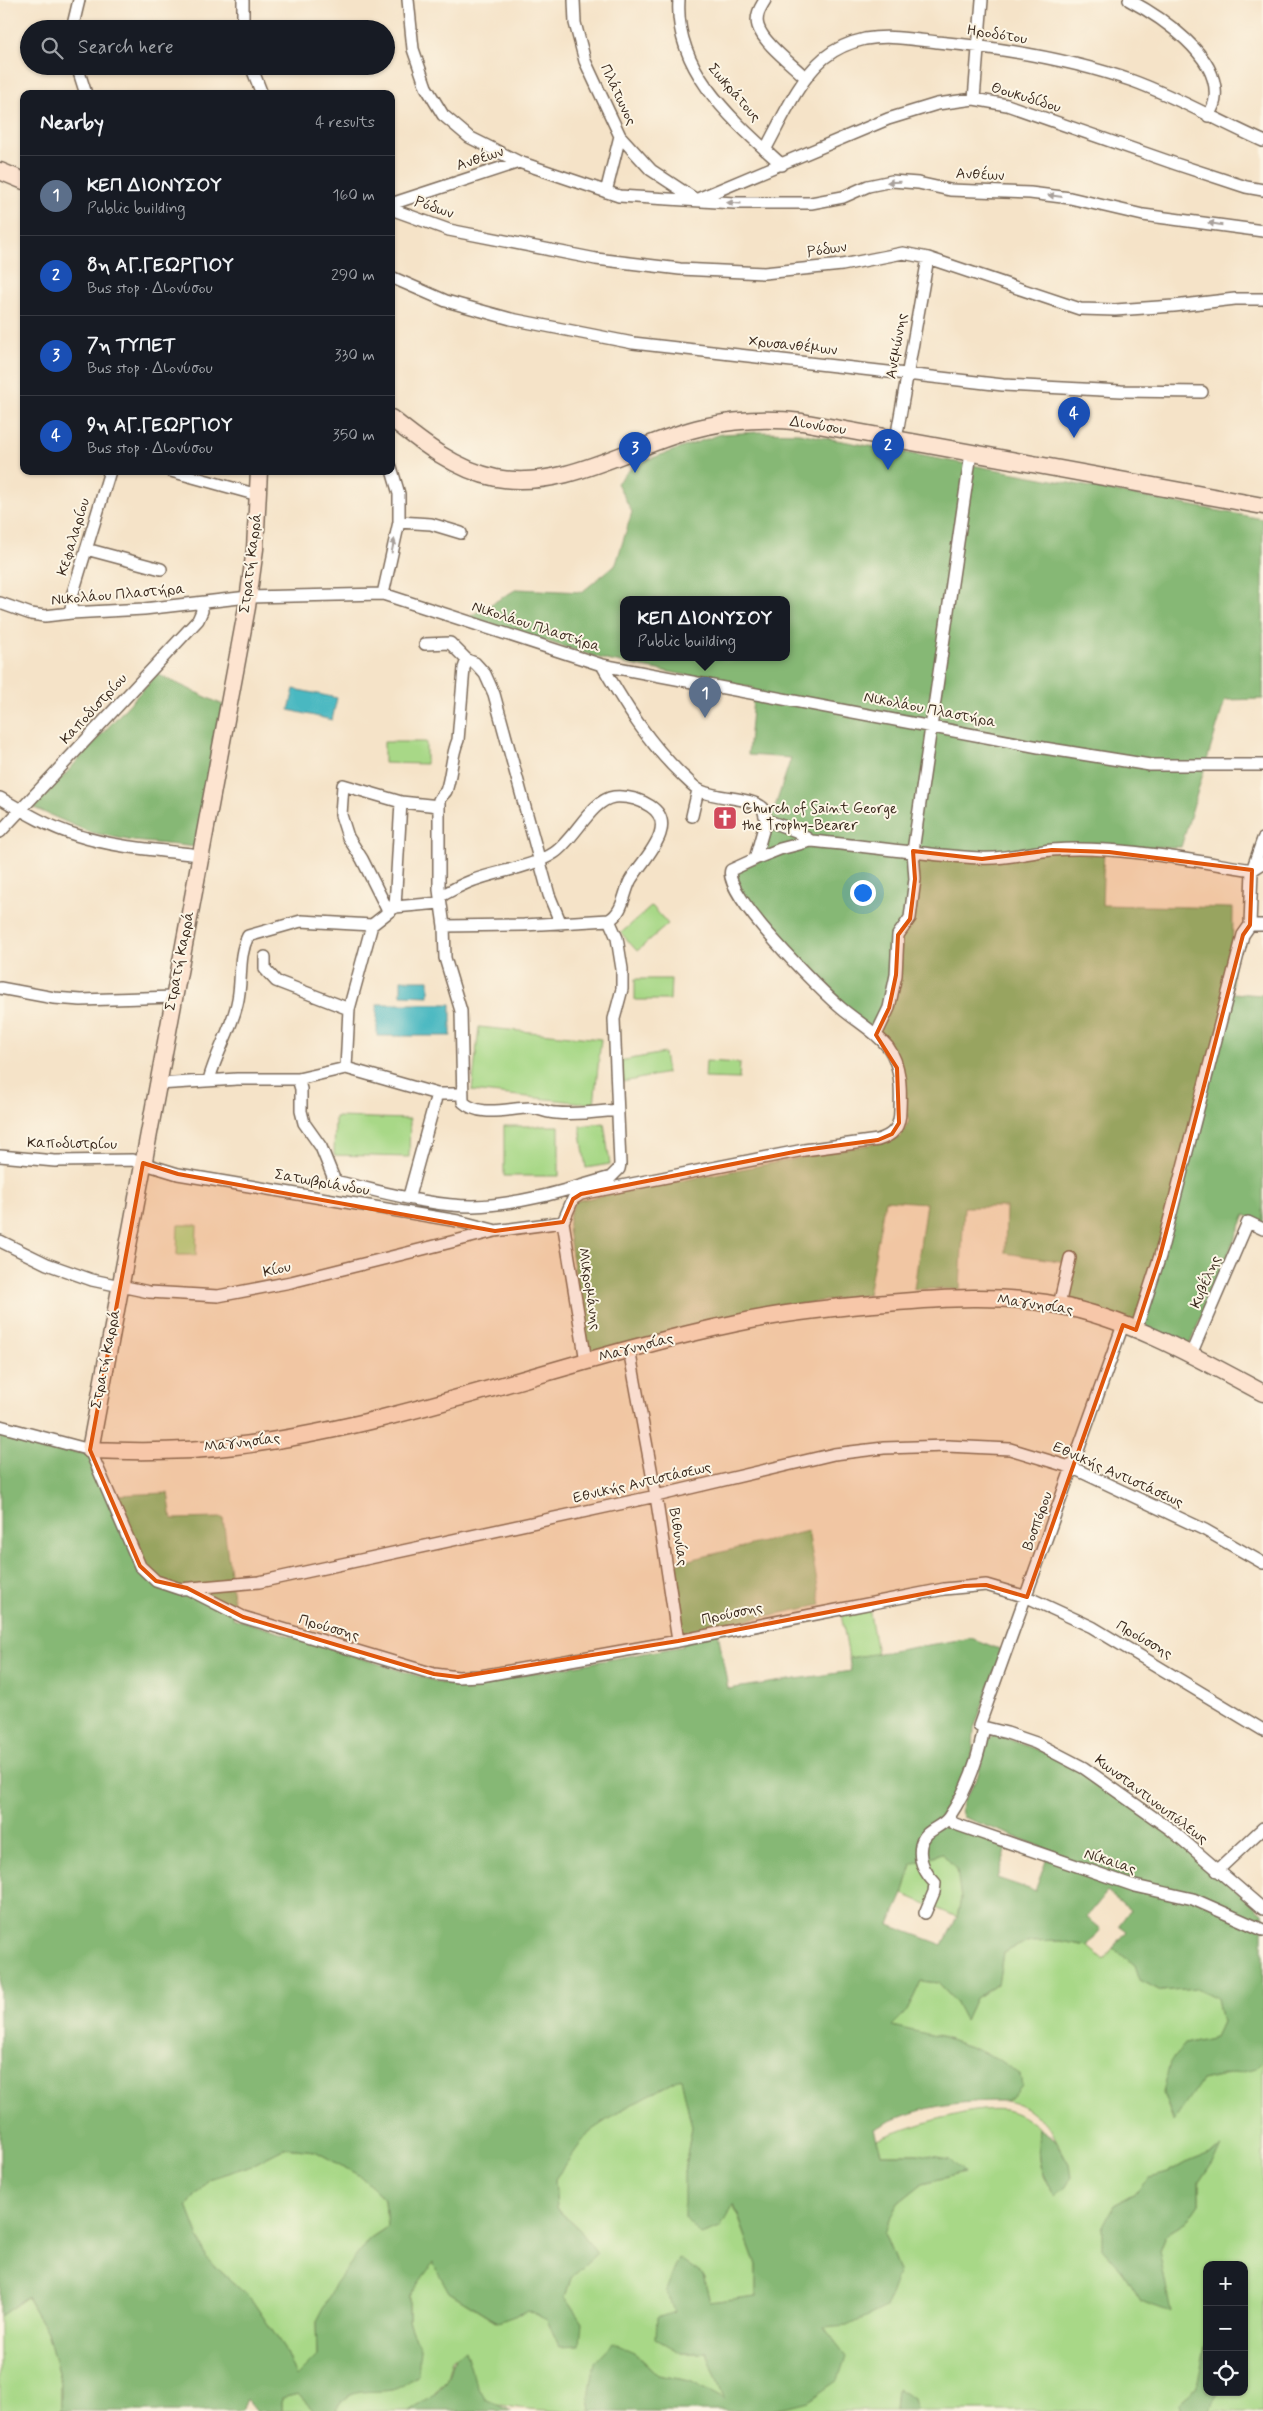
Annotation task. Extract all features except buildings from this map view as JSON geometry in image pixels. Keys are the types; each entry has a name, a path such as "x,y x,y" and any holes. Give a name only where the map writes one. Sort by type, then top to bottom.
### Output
{"street":[{"path":"74,20 79,0"},
{"path":"243,0 243,20"},
{"path":"408,0 413,49 426,87 444,115 469,137 519,162"},
{"name":"Πλάτωνος","path":"574,0 576,24 585,61 620,136 651,170 696,200"},
{"name":"Σωκράτους","path":"679,0 677,19 685,50 696,75 720,104 764,150 782,165"},
{"path":"765,0 758,11 758,25 764,38 806,78"},
{"path":"974,99 982,0"},
{"path":"1129,0 1152,13 1194,47 1208,66 1214,84 1215,99 1208,116"},
{"name":"Ηροδότου","path":"764,150 806,78 824,58 844,46 865,39 899,38 977,46 1048,59 1110,74 1151,88 1263,141"},
{"path":"80,75 85,90"},
{"path":"255,75 261,90"},
{"name":"Θουκυδίδου","path":"782,165 888,119 937,104 974,99 1007,105 1176,164 1246,187 1263,190"},
{"path":"606,192 620,136"},
{"name":"Ανθέων","path":"395,203 519,162 606,192 633,198 771,204 811,203 842,197 868,186 892,181 918,183 950,190 1030,193 1070,198 1143,215 1263,231"},
{"name":"Ανθέων","path":"696,200 782,165"},
{"path":"0,171 20,179"},
{"name":"Ρόδων","path":"395,210 449,230 596,259 680,269 764,273 842,265 903,253 928,258 1080,309 1115,310 1235,299 1263,299"},
{"name":"Ανεμώνης","path":"896,439 928,258"},
{"name":"Χρυσανθέμων","path":"395,279 446,301 511,320 633,343 1003,385 1121,391 1202,392"},
{"name":"Διονύσου","path":"395,421 442,456 494,478 515,480 562,474 702,427 729,423 792,421 1263,506"},
{"path":"876,1035 888,1008 896,975 898,935 910,918 915,879 913,851 971,453"},
{"name":"Κεφαλαρίου","path":"71,612 72,596 109,475"},
{"path":"186,475 258,495"},
{"name":"Στρατή Καρρά","path":"90,1450 248,597 255,548 259,475"},
{"path":"383,594 399,522 399,494 393,475"},
{"path":"399,522 431,524 461,533"},
{"path":"86,549 161,569"},
{"name":"Νικολάου Πλαστήρα","path":"0,603 38,616 71,612 144,609 248,597 383,594 602,665 931,725 1044,748 1150,765 1263,765"},
{"name":"Καποδιστρίου","path":"0,832 198,620 202,611 201,603"},
{"path":"425,644 450,643 485,674 494,694 549,894 561,924"},
{"path":"467,660 464,668 458,740 453,751 452,766 445,793 439,800 440,900 444,926 445,958 462,1011 464,1032 462,1094 464,1102 473,1109 532,1108 554,1113 578,1115 617,1110"},
{"path":"602,665 642,730 672,766 698,790 715,797 759,804 763,808 766,820 755,859"},
{"path":"391,909 348,837 341,815 343,785 402,802 439,806"},
{"path":"692,816 698,790"},
{"path":"346,1068 349,1009 372,925 391,909 440,900 472,880 540,860 552,854 570,839 596,805 605,799 627,797 640,800 654,809 661,821 660,835 630,881 617,914 610,920 561,924 444,926"},
{"path":"0,798 20,810 85,838 130,847 200,855"},
{"path":"391,909 402,802"},
{"path":"766,820 796,831 810,841"},
{"path":"1263,839 1252,870 1250,925 1263,926"},
{"path":"563,1222 570,1203 581,1194 754,1159 887,1138 894,1132 899,1123 899,1079 897,1068 889,1049 876,1035 842,1009 802,972 741,900 730,878 730,873 734,868 780,849 810,841 982,859 1015,857 1052,850 1156,855 1252,870 1263,863"},
{"path":"298,1079 301,1089 301,1111 304,1123 321,1147 334,1179 338,1182 459,1205 508,1203 611,1178 619,1169 620,1164 614,1019 622,989 622,969 617,938 610,920"},
{"path":"209,1080 214,1060 237,1006 240,992 240,956 248,936 272,927 302,921 372,925"},
{"name":"Βοσπόρου","path":"948,1819 972,1776 979,1756 982,1727 1073,1468 1160,1256 1243,936 1250,925"},
{"path":"265,957 265,969 276,981 349,1009"},
{"path":"0,988 54,998 81,1000 174,997"},
{"path":"158,1084 209,1080 298,1079 346,1068 437,1094 462,1094"},
{"path":"409,1196 437,1094"},
{"name":"Καποδιστρίου","path":"0,1156 55,1161 124,1159 143,1163"},
{"name":"Σατωβριάνδου","path":"143,1163 178,1174 458,1221 496,1231"},
{"name":"Κίου","path":"0,1241 18,1252 54,1267 120,1287 149,1292 197,1296 242,1293 496,1231 563,1222"},
{"name":"Μικρομάνης","path":"563,1222 586,1361"},
{"name":"Κυβέλης","path":"1191,1354 1248,1222 1263,1229"},
{"path":"1059,1305 1070,1258"},
{"name":"Μαγνησίας","path":"0,1426 90,1450 165,1451 234,1446 278,1439 407,1412 630,1349 741,1322 834,1307 915,1301 986,1299 1059,1305 1130,1328 1191,1354 1263,1393"},
{"name":"Βιθυνίας","path":"630,1349 656,1496 678,1641"},
{"name":"Εθνικής Αντιστάσεως","path":"90,1450 140,1566 156,1581 172,1587 186,1588 259,1582 656,1496 834,1454 884,1448 963,1446 1010,1449 1073,1468 1205,1530 1263,1564"},
{"name":"Προύσσης","path":"186,1588 250,1619 446,1677 481,1676 678,1641 964,1586 986,1585 1027,1597 1092,1627 1263,1730"},
{"name":"Κωνσταντινουπόλεως","path":"982,1727 1007,1733 1036,1744 1084,1768 1170,1829 1263,1909"},
{"path":"926,1913 934,1892 935,1883 922,1866 920,1847 926,1834 948,1819"},
{"name":"Νίκαιας","path":"948,1819 955,1824 1085,1870 1135,1886 1193,1899 1263,1930"},
{"path":"1218,1870 1263,1828"}],"highlighted area":[{"path":"1052,850 1109,852 1252,870 1250,925 1243,935 1160,1256 1136,1330 1123,1325 1027,1597 986,1585 964,1586 678,1641 458,1677 434,1674 243,1617 187,1588 156,1581 140,1566 90,1450 143,1163 178,1174 495,1231 563,1222 573,1199 581,1194 804,1150 878,1140 892,1134 899,1123 897,1068 876,1035 889,1008 896,975 898,935 910,919 915,879 913,851 982,859"}],"green space":[{"path":"799,433 1263,519 1263,699 1225,700 1181,847 1104,847 1102,905 1233,908 1232,993 1263,995 1263,1223 1245,1215 1188,1348 1066,1301 1073,1263 1005,1253 1006,1207 964,1207 960,1289 914,1289 926,1203 885,1200 868,1295 787,1306 588,1354 568,1230 570,1213 575,1201 883,1142 900,1137 909,1121 898,1058 822,988 780,945 735,885 732,873 757,862 791,758 748,755 754,688 606,660 469,617 517,589 582,592 616,564 632,512 617,483 635,464 721,434"},
{"path":"157,674 223,705 198,847 133,841 89,832 34,808"},
{"path":"384,742 426,742 426,764 384,763"},
{"path":"652,906 668,924 637,951 621,933"},
{"path":"635,979 671,979 670,1000 635,1000"},
{"path":"479,1027 601,1039 594,1104 472,1091"},
{"path":"664,1053 667,1073 623,1082 619,1061"},
{"path":"706,1061 740,1063 739,1079 705,1078"},
{"path":"335,1117 410,1119 409,1157 334,1155"},
{"path":"604,1123 610,1164 586,1168 580,1126"},
{"path":"504,1126 559,1126 559,1176 504,1176"},
{"path":"178,1225 197,1225 196,1255 177,1255"},
{"path":"0,1432 41,1446 92,1455 115,1495 168,1493 172,1519 223,1518 234,1606 233,1618 444,1684 485,1682 683,1646 674,1569 677,1563 808,1531 821,1605 717,1626 728,1689 851,1671 849,1658 971,1638 1002,1650 974,1729 973,1751 965,1774 954,1799 942,1813 952,1825 1007,1848 997,1878 1035,1891 1050,1850 963,1817 961,1810 962,1802 976,1781 989,1739 995,1734 1062,1759 1156,1823 1263,1913 1263,2061 1256,2068 1202,2080 1174,2121 1163,2093 1170,2062 1185,2044 1215,2037 1222,2022 1217,1998 1196,1988 1161,1991 1140,1980 1135,1965 1113,1948 1127,1931 1119,1925 1130,1910 1107,1892 1087,1917 1101,1929 1087,1946 1061,1941 1026,1942 1003,1953 998,1984 975,1998 965,2020 955,2001 938,1983 921,1981 907,2011 892,2026 940,2037 996,2058 1020,2075 1022,2085 1013,2096 1005,2101 970,2102 938,2106 906,2115 874,2129 881,2154 918,2154 950,2159 964,2173 923,2183 898,2203 884,2233 899,2271 886,2307 848,2326 825,2328 846,2356 838,2380 808,2401 769,2411 591,2411 589,2397 595,2362 613,2343 634,2352 658,2375 690,2381 724,2399 707,2353 681,2353 656,2339 657,2318 674,2312 666,2290 679,2258 703,2275 710,2302 756,2296 756,2265 734,2204 720,2228 701,2235 684,2217 684,2172 692,2127 681,2078 625,2108 589,2132 555,2179 557,2209 580,2230 597,2254 571,2278 565,2297 582,2322 580,2345 559,2346 547,2320 528,2311 498,2322 449,2292 433,2263 409,2296 409,2321 420,2349 418,2375 398,2388 353,2394 341,2403 336,2411 314,2411 298,2394 282,2398 282,2411 257,2411 247,2399 242,2411 61,2411 61,2383 47,2332 27,2297 0,2316","holes":["942,1853 957,1870 961,1899 957,1917 943,1945 889,1925 903,1894 912,1864","285,2148 315,2151 360,2176 385,2199 387,2227 369,2239 336,2283 316,2322 317,2356 296,2377 284,2348 251,2299 207,2259 187,2206 209,2179 252,2165"]},
{"path":"869,1608 877,1654 849,1658 841,1614"},
{"path":"942,1853 958,1870 961,1899 957,1917 903,1894 912,1864"},
{"path":"1061,1941 1087,1946 1104,1960 1113,1948 1135,1965 1140,1980 1161,1991 1196,1988 1217,1998 1222,2022 1215,2037 1185,2044 1163,2093 1173,2120 1202,2080 1256,2068 1263,2061 1263,2411 1207,2411 1216,2396 1248,2396 1248,2261 1203,2261 1203,2359 1197,2387 1179,2403 1181,2411 916,2411 914,2399 897,2389 895,2411 769,2411 825,2328 899,2271 884,2233 898,2203 923,2183 964,2173 918,2154 881,2154 877,2139 923,2124 976,2111 992,2109 1019,2114 1039,2128 1038,2156 1042,2171 1055,2196 1069,2164 1049,2126 1020,2104 1005,2101 1013,2096 970,2047 940,2037 891,2027 907,2011 921,1981 938,1983 955,2001 965,2020 975,1998 998,1984 1003,1953 1026,1942","holes":["1221,2149 1199,2182 1199,2203 1186,2222 1165,2235 1159,2250 1163,2278 1140,2301 1120,2268 1114,2204 1135,2193 1150,2178 1168,2173 1190,2161"]},
{"path":"681,2077 692,2127 684,2172 733,2203 756,2265 756,2296 710,2302 703,2275 675,2312 681,2353 707,2353 725,2400 690,2381 658,2375 634,2352 589,2397 591,2411 537,2410 496,2404 482,2396 465,2350 452,2360 446,2380 429,2400 410,2411 336,2411 346,2398 353,2394 392,2390 420,2350 409,2321 409,2296 433,2262 449,2292 497,2322 528,2311 547,2319 559,2346 582,2322 565,2297 571,2278 580,2230 557,2209 555,2179 588,2132 625,2108"},
{"path":"1039,2128 1055,2139 1069,2164 1071,2178 1066,2187 1055,2196 1040,2164 1038,2148"},
{"path":"285,2148 315,2151 360,2176 385,2199 387,2227 369,2239 316,2322 317,2356 296,2377 284,2348 251,2299 207,2259 187,2206 209,2179 252,2165"},
{"path":"1222,2148 1199,2182 1199,2203 1186,2222 1165,2235 1159,2250 1171,2312 1140,2301 1120,2268 1102,2248 1102,2228 1114,2204 1135,2193 1150,2178 1168,2173 1190,2161"},
{"path":"27,2297 47,2332 61,2384 61,2411 0,2411 0,2316"},
{"path":"465,2350 474,2379 485,2399 512,2411 410,2411 439,2390 449,2374 453,2362"},
{"path":"1203,2356 1203,2396 1216,2396 1207,2411 1181,2411 1179,2403 1197,2387"},
{"path":"897,2388 914,2399 916,2411 895,2411"},
{"path":"298,2394 314,2411 282,2411 282,2398"}],"water":[{"path":"294,689 337,698 332,720 289,710"},
{"path":"401,980 429,980 429,996 401,995"},
{"path":"377,1004 451,1004 451,1036 377,1036"}],"place":[{"name":"9η ΑΓ.ΓΕΩΡΓΙΟΥ","path":"1074,438"},
{"name":"8η ΑΓ.ΓΕΩΡΓΙΟΥ","path":"888,470"},
{"name":"7η ΤΥΠΕΤ","path":"635,473"},
{"name":"ΚΕΠ ΔΙΟΝΥΣΟΥ","path":"705,718"},
{"name":"Church of Saint George the Trophy-Bearer","path":"725,818"}]}
